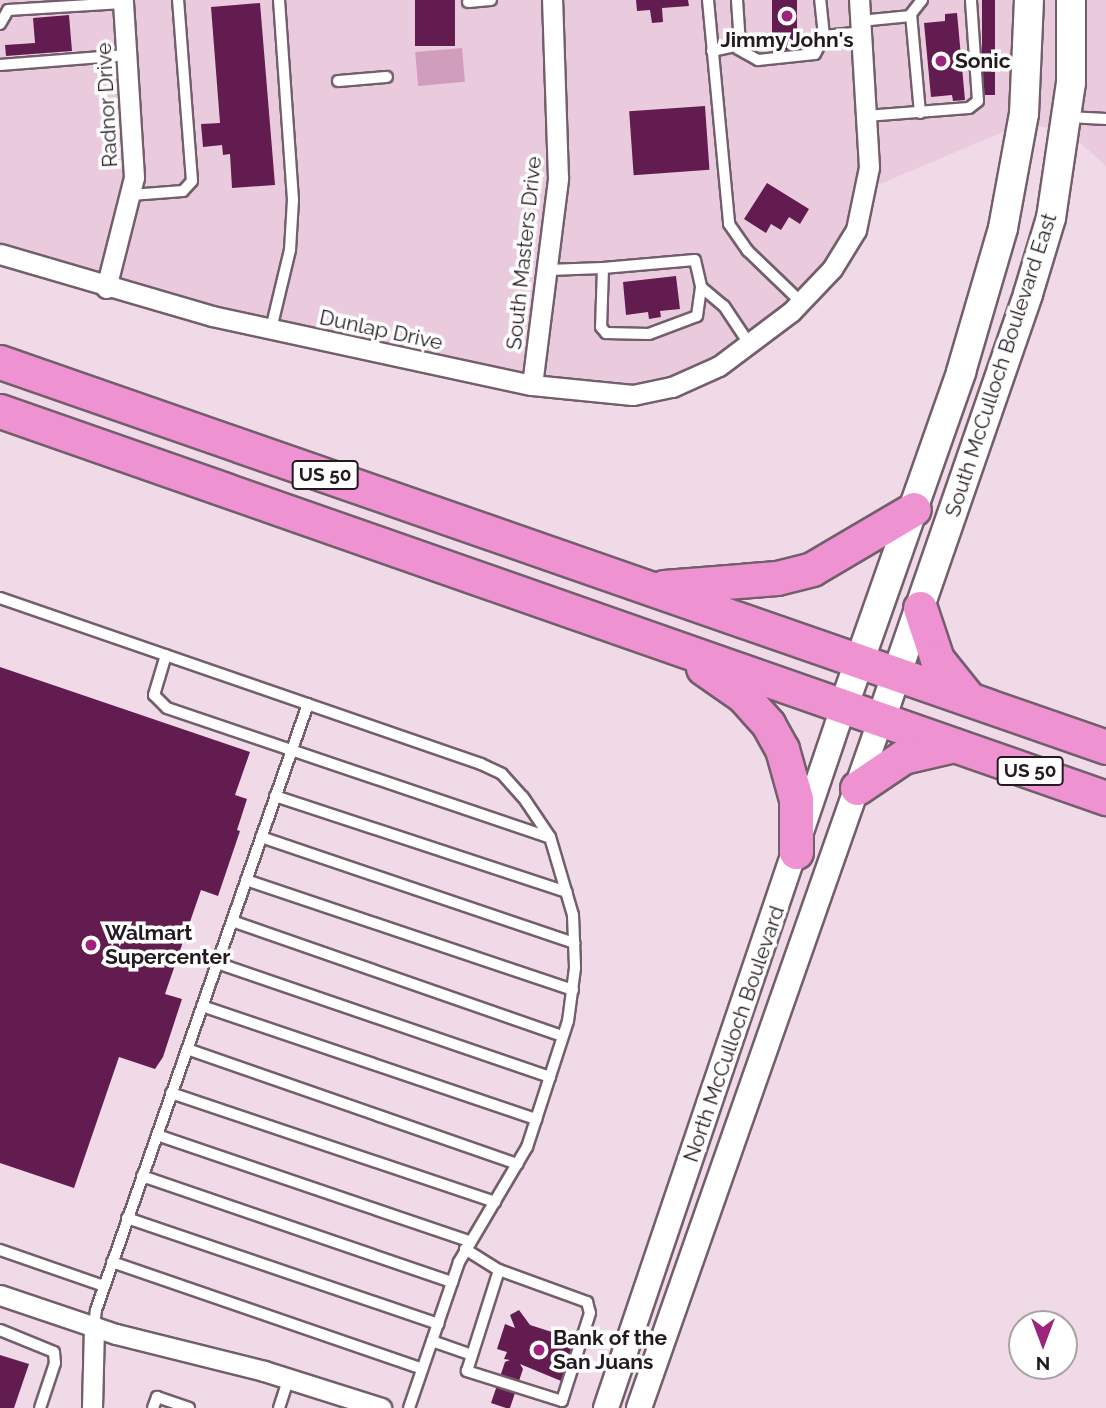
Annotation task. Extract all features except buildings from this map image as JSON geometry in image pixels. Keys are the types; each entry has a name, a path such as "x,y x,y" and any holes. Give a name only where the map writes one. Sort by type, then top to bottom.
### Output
{"highway":[{"name":"US 50","path":"0,362 1106,747"},
{"name":"US 50","path":"0,411 1106,798"},
{"path":"651,588 777,578 812,569 914,509"},
{"path":"920,608 937,659 969,699"},
{"path":"662,643 725,682 768,724 792,779 796,852"},
{"path":"857,788 903,757 954,745"}],"main road":[{"name":"South McCulloch Boulevard East","path":"861,660 961,372 1008,203 1027,87 1029,0"},
{"name":"South McCulloch Boulevard East","path":"881,719 1036,271 1060,175 1067,117 1071,0"},
{"name":"North McCulloch Boulevard","path":"844,705 861,660"}],"street":[{"name":"South Masters Drive","path":"531,385 548,270 559,135 552,0"},
{"name":"Dunlap Drive","path":"0,254 106,288 271,329 531,385 644,394 705,373 751,345 801,302 841,257 861,219 868,177 859,0"},
{"name":"Radnor Drive","path":"106,288 131,195 134,154 123,2"},
{"name":"North McCulloch Boulevard","path":"606,1408 844,705"},
{"name":"North McCulloch Boulevard","path":"639,1408 881,719"},
{"path":"0,1295 94,1326 289,1378 381,1408"},
{"path":"92,1408 94,1326"}],"lane":[{"path":"131,195 183,191 192,181 178,0"},
{"path":"271,329 290,250 293,200 279,0"},
{"path":"468,2 491,0"},
{"path":"708,0 729,224 748,251 801,302"},
{"path":"737,0 738,49"},
{"path":"712,51 738,49 758,60 811,56 824,36 820,0"},
{"path":"920,113 911,16 922,0"},
{"path":"866,116 969,108 978,101 971,0"},
{"path":"0,24 8,10 123,2"},
{"path":"824,36 911,16"},
{"path":"0,65 127,55"},
{"path":"338,81 387,78"},
{"path":"1067,117 1106,119"},
{"path":"548,270 695,260 701,287 697,316 649,334 606,333 601,327 603,268"},
{"path":"701,287 724,306 751,345"},
{"path":"0,598 502,774 550,837 568,892 575,943 573,990 563,1035 536,1119 518,1164 467,1245 409,1408"},
{"path":"166,655 155,695 159,703 291,751 550,837"},
{"path":"94,1326 104,1286 127,1218 308,704"},
{"path":"275,796 568,892"},
{"path":"261,837 575,943"},
{"path":"246,880 573,990"},
{"path":"232,921 563,1035"},
{"path":"217,963 550,1077"},
{"path":"202,1006 536,1119"},
{"path":"187,1049 518,1164"},
{"path":"171,1093 495,1202"},
{"path":"157,1135 467,1245 499,1270 587,1302 590,1313 562,1401 467,1371 499,1270"},
{"path":"142,1176 452,1282"},
{"path":"127,1218 438,1324"},
{"path":"0,1250 104,1286"},
{"path":"112,1262 422,1369"},
{"path":"0,1330 54,1352 55,1363 40,1408"},
{"path":"432,1341 472,1355"},
{"path":"279,1408 289,1378"},
{"path":"153,1408 156,1397 189,1408"}],"shaded area":[{"path":"0,0 1106,0 1106,166 1066,130 1022,124 868,189 861,219 801,302 672,387 532,385 0,254"},
{"path":"462,48 465,82 418,86 415,52"}],"place":[{"name":"Jimmy John's","path":"787,16"},
{"name":"Sonic","path":"941,61"},
{"name":"Walmart Supercenter","path":"91,945"},
{"name":"Bank of the San Juans","path":"539,1350"}]}
